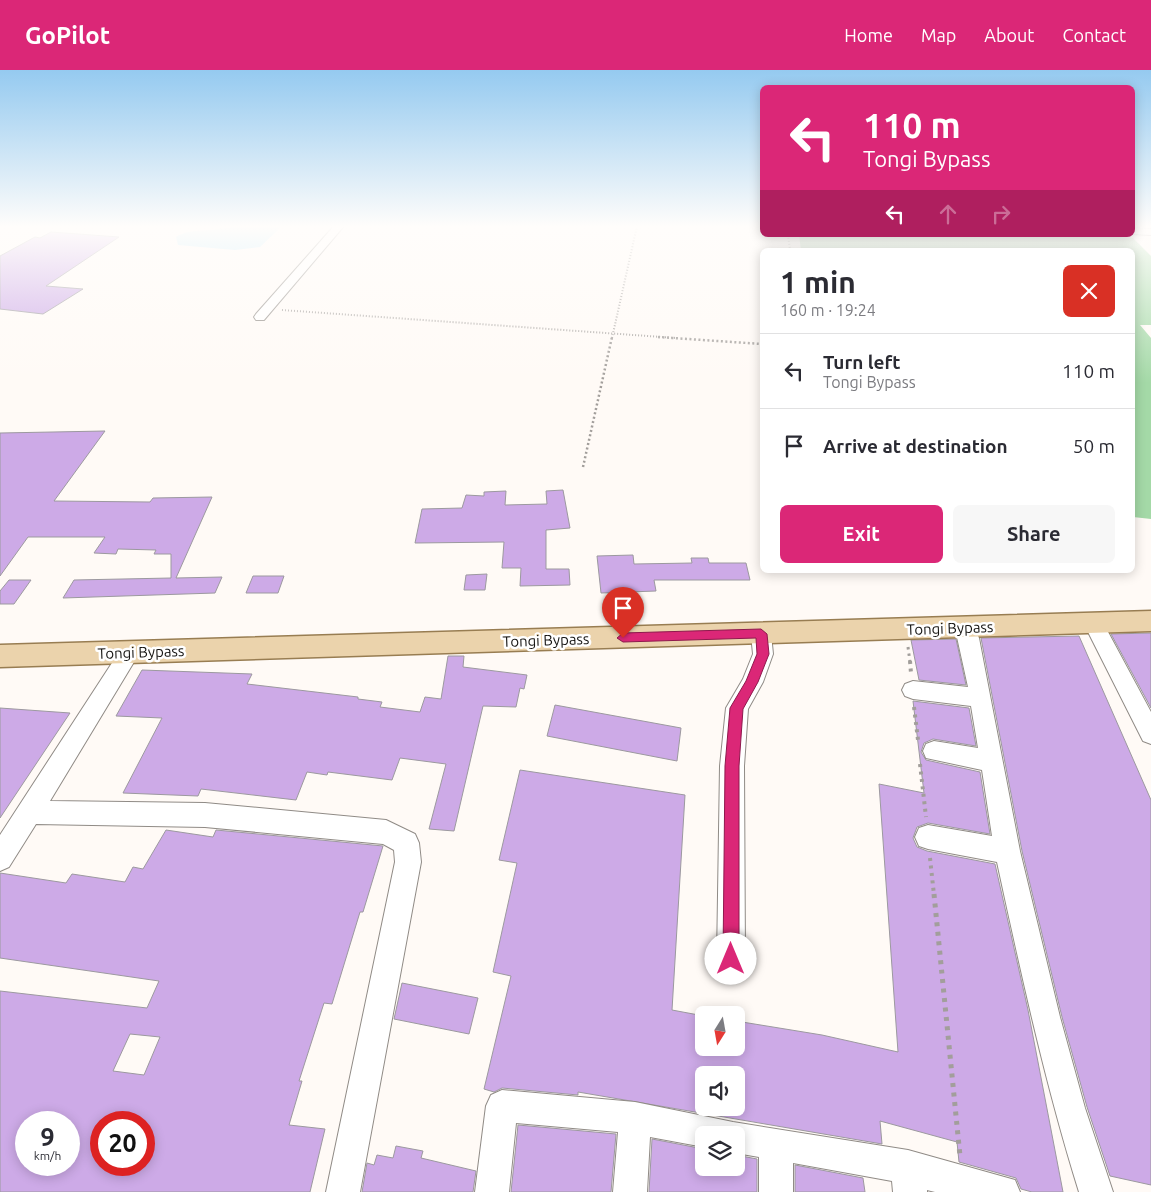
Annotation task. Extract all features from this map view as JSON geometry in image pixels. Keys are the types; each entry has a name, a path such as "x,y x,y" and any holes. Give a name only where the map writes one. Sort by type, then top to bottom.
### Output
{"main road":[{"path":"0,638 1151,603"},
{"name":"Tongi Bypass","path":"0,656 1151,621"}],"street":[{"path":"260,317 294,278"},
{"path":"1093,622 1151,734"},
{"path":"965,628 969,638 1007,851 1045,1017 1069,1108 1096,1192"},
{"path":"731,959 732,766 737,708 752,682 763,654 761,634"},
{"path":"0,858 130,652"},
{"path":"913,690 980,698"},
{"path":"924,753 992,761"},
{"path":"29,812 205,815 386,832 406,843 408,862 343,1192"},
{"path":"928,837 1007,851"},
{"path":"492,1192 502,1106 634,1118 695,1129"},
{"path":"630,1192 634,1118"},
{"path":"745,1139 776,1144 909,1180 963,1184 1003,1192"},
{"path":"776,1144 776,1192"}],"path":[{"path":"583,467 625,278"},
{"path":"279,310 760,344"},
{"path":"906,629 913,690 924,753 928,837 963,1184"}],"green space":[{"path":"1135,278 1151,278 1151,325 1140,325 1151,338 1151,519 1135,517"}],"building":[{"path":"0,278 57,278 46,286 83,289 43,314 0,309"},
{"path":"105,431 54,501 150,502 153,498 212,497 176,578 222,577 215,593 63,598 74,580 171,578 171,554 154,554 156,550 118,549 116,554 94,553 105,537 28,537 0,576 0,433"},
{"path":"563,490 570,528 546,530 546,569 569,569 570,585 520,586 521,568 502,568 504,542 415,543 422,509 462,508 466,495 484,496 484,492 506,491 505,505 547,504 546,491"},
{"path":"633,555 634,564 692,563 691,558 708,558 709,563 746,563 750,580 654,580 656,591 601,593 597,556"},
{"path":"487,574 485,590 464,590 466,575"},
{"path":"253,576 284,576 278,593 246,593"},
{"path":"9,580 31,580 14,604 0,604 0,591"},
{"path":"1151,633 1151,708 1111,634"},
{"path":"1079,636 1151,800 1151,1185 1110,1176 1087,1107 1062,1017 1022,851 981,638"},
{"path":"956,639 966,685 919,680 911,640"},
{"path":"448,656 464,656 463,667 527,675 524,689 520,688 516,707 483,706 454,831 429,829 446,764 400,758 392,780 328,772 327,775 307,772 296,800 201,789 198,796 123,793 162,718 116,716 142,670 252,674 247,684 358,697 358,699 382,702 380,707 420,712 425,697 441,699"},
{"path":"913,701 969,708 976,746 933,739 924,743 921,752 926,760 980,772 990,834 928,823 917,827 913,838 917,847 927,851 995,864 1028,1010 1063,1192 1032,1192 1021,1189 1016,1178 959,1162 957,1142 880,1121 882,1144 718,1116 745,1116 745,1066 695,1066 695,1112 578,1092 578,1095 502,1088 494,1092 484,1089 511,976 493,972 517,863 499,860 520,770 685,795 672,1010 695,1014 695,1056 745,1056 745,1022 822,1035 898,1052 879,784 924,793"},
{"path":"555,705 681,728 677,761 547,736"},
{"path":"0,708 70,713 0,818"},
{"path":"166,830 213,837 216,830 383,846 363,912 360,912 332,1004 324,1003 299,1081 302,1081 289,1125 325,1129 310,1192 0,1192 0,991 147,1008 159,981 0,958 0,873 66,883 72,874 125,882 133,867 143,869","holes":["130,1034 160,1037 144,1075 113,1071"]},
{"path":"402,983 478,998 469,1034 394,1019"},
{"path":"518,1125 616,1134 611,1192 511,1192"},
{"path":"652,1139 695,1147 695,1176 745,1176 745,1157 757,1159 757,1192 649,1192"},
{"path":"396,1146 423,1151 421,1158 476,1171 473,1192 362,1192 367,1163 374,1165 377,1155 393,1158"},
{"path":"795,1165 863,1178 865,1192 795,1192"}],"route":[{"path":"623,638 761,634 763,654 752,682 737,708 732,766 731,959"}]}
